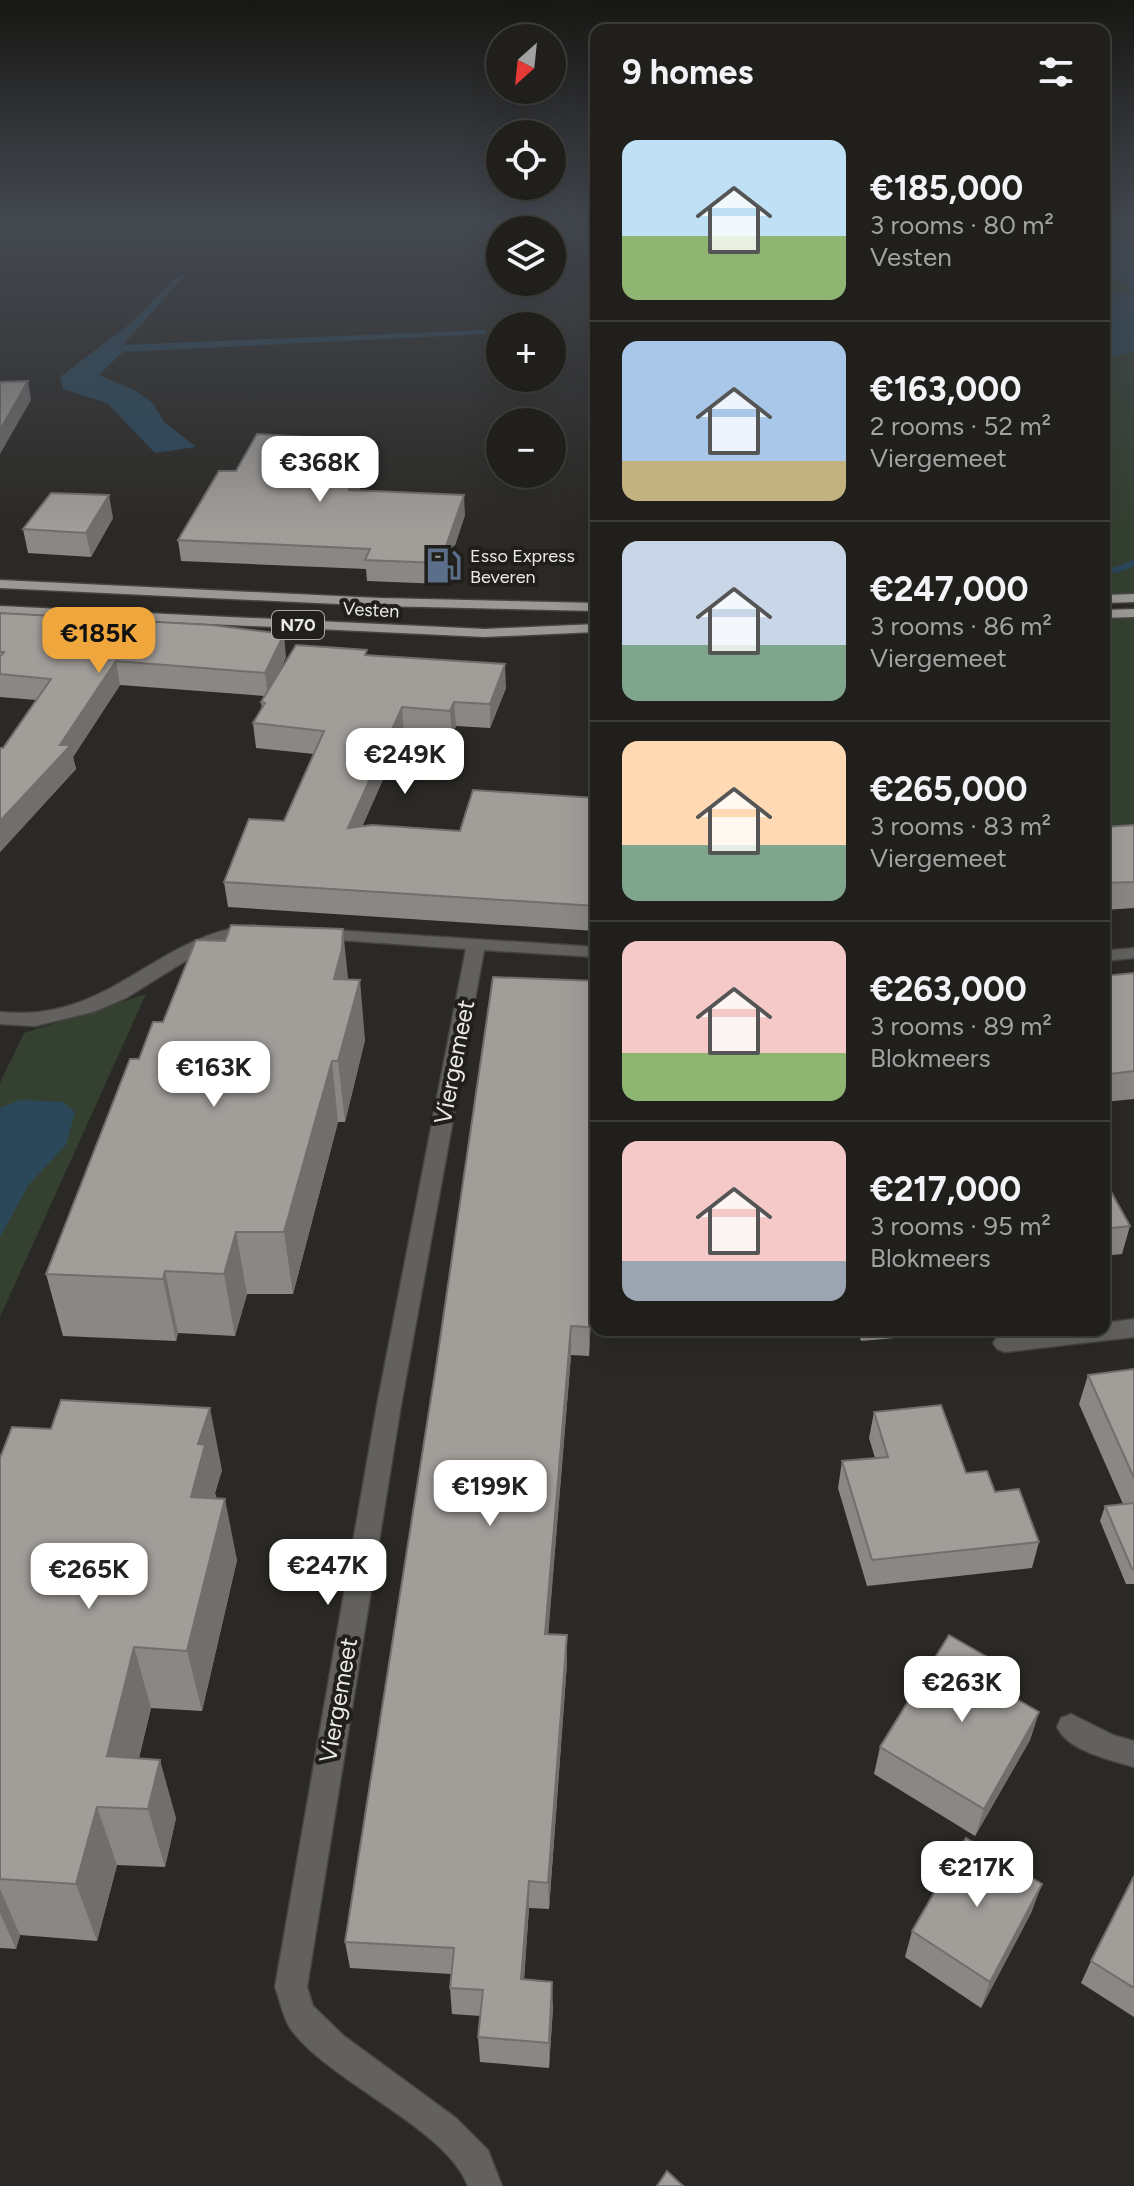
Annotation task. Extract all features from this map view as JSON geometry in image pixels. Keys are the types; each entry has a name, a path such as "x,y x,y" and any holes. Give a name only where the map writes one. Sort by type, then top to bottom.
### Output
{"main road":[{"name":"Vesten","path":"0,584 380,602 590,607"},
{"path":"1110,599 1134,598"},
{"name":"Vesten","path":"0,610 485,633 590,628"},
{"path":"1110,614 1134,613"}],"street":[{"path":"0,1018 49,1018 91,1007 133,985 198,943 233,930 276,930"},
{"path":"306,933 590,952"},
{"name":"Viergemeet","path":"476,945 389,1405 291,1987 301,2016 333,2047 444,2130 476,2162 485,2186"},
{"path":"1110,955 1134,953"},
{"path":"1110,1331 1134,1328"},
{"path":"1005,1343 1065,1336"},
{"path":"1071,1727 1107,1746 1134,1754"}],"green space":[{"path":"1110,325 1134,325 1134,593 1110,595"},
{"path":"1134,616 1134,835 1110,837 1110,617"},
{"path":"146,994 0,1317 0,1083 24,1033"}],"water":[{"path":"128,325 141,325 123,345 485,330 486,334 123,352 99,375 136,391 153,403 164,422 196,447 155,453 107,403 63,389 60,377"},
{"path":"1110,325 1134,325 1134,352 1110,357"},
{"path":"20,1100 63,1102 75,1112 66,1145 29,1184 0,1237 0,1108"}],"building":[{"path":"28,381 0,430 0,382"},
{"path":"257,434 372,441 349,490 464,495 440,563 365,560 370,549 178,540 219,471 236,471"},
{"path":"51,493 109,495 86,533 23,529"},
{"path":"0,613 211,625 284,634 265,673 116,661 60,745 71,745 0,821 0,748 3,748 51,679 0,674 0,657 4,652 0,652"},
{"path":"296,645 367,650 365,655 505,664 490,704 454,702 450,711 402,707 348,828 372,825 460,831 473,790 590,798 590,906 224,882 249,819 284,821 324,731 253,723 265,703 261,702"},
{"path":"1134,825 1134,882 1110,883 1110,827"},
{"path":"231,925 343,929 342,949 334,979 360,980 338,1061 332,1061 284,1232 236,1232 224,1274 165,1271 163,1279 46,1274 130,1059 139,1059 153,1022 163,1022 196,940 225,941"},
{"path":"1134,973 1134,1071 1110,1074 1110,975"},
{"path":"493,977 590,981 589,1327 571,1326 545,1634 567,1635 548,1883 529,1881 521,1979 552,1982 549,2043 478,2037 483,1990 450,1988 454,1948 345,1942 437,1360"},
{"path":"1110,1190 1130,1226 1110,1228"},
{"path":"1134,1369 1134,1478 1088,1375"},
{"path":"61,1400 210,1408 198,1444 205,1445 191,1497 225,1499 187,1651 134,1647 107,1756 160,1760 148,1809 97,1807 76,1884 0,1879 0,1458 12,1427 51,1429"},
{"path":"941,1405 966,1473 987,1471 995,1492 1019,1489 1039,1542 872,1560 842,1461 888,1457 874,1412"},
{"path":"1134,1503 1134,1569 1132,1569 1105,1506"},
{"path":"949,1635 1010,1670 998,1688 1039,1712 984,1809 880,1747"},
{"path":"966,1838 1042,1884 990,1982 912,1931"},
{"path":"1134,1876 1134,1988 1091,1961"},
{"path":"667,2171 683,2186 657,2186"}],"waterway":[{"path":"1110,571 1134,563"}],"place":[{"name":"Esso Express Beveren","path":"444,566"}]}
